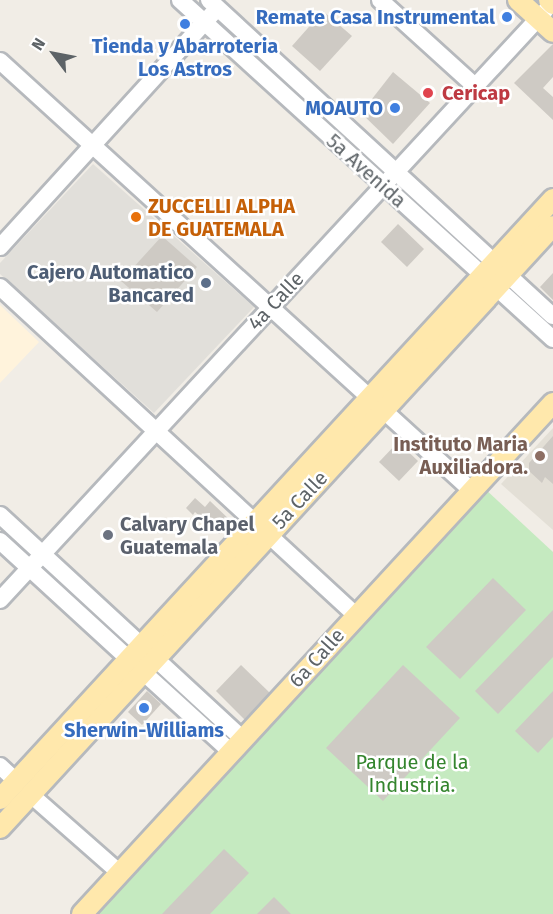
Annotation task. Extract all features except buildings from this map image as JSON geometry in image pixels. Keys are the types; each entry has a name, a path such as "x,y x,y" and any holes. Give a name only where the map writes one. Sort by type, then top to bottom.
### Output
{"main road":[{"path":"518,0 553,32"},
{"name":"5a Calle","path":"0,828 23,787 495,275 553,199"},
{"name":"5a Calle","path":"495,275 553,226"},
{"name":"6a Calle","path":"82,914 553,403"},
{"name":"5a Calle","path":"0,799 23,787"}],"street":[{"name":"5a Avenida","path":"180,0 382,186 495,275 553,316"},
{"path":"380,0 475,86"},
{"name":"4a Calle","path":"0,600 552,2"},
{"name":"5a Avenida","path":"217,3 395,172 495,275 553,339"},
{"path":"0,246 205,22 217,3"},
{"path":"0,61 471,490"},
{"path":"0,287 356,615"},
{"path":"0,515 43,554 142,658"},
{"path":"0,541 142,658 237,745"},
{"path":"0,766 120,873"}],"shaded area":[{"path":"93,164 254,307 154,413 0,274 0,263"},
{"path":"0,305 39,342 0,383"},
{"name":"Instituto Maria Auxiliadora.","path":"553,428 553,530 501,484"}],"green space":[{"name":"Parque de la Industria.","path":"484,488 553,552 553,914 98,914 122,878"}],"place":[{"name":"Remate Casa Instrumental","path":"507,17"},
{"name":"Tienda y Abarroteria Los Astros","path":"185,24"},
{"name":"Cericap","path":"428,93"},
{"name":"MOAUTO","path":"395,108"},
{"name":"ZUCCELLI ALPHA DE GUATEMALA","path":"136,217"},
{"name":"Cajero Automatico Bancared","path":"206,283"},
{"name":"Instituto Maria Auxiliadora.","path":"540,456"},
{"name":"Calvary Chapel Guatemala","path":"108,535"},
{"name":"Sherwin-Williams","path":"144,708"}]}
